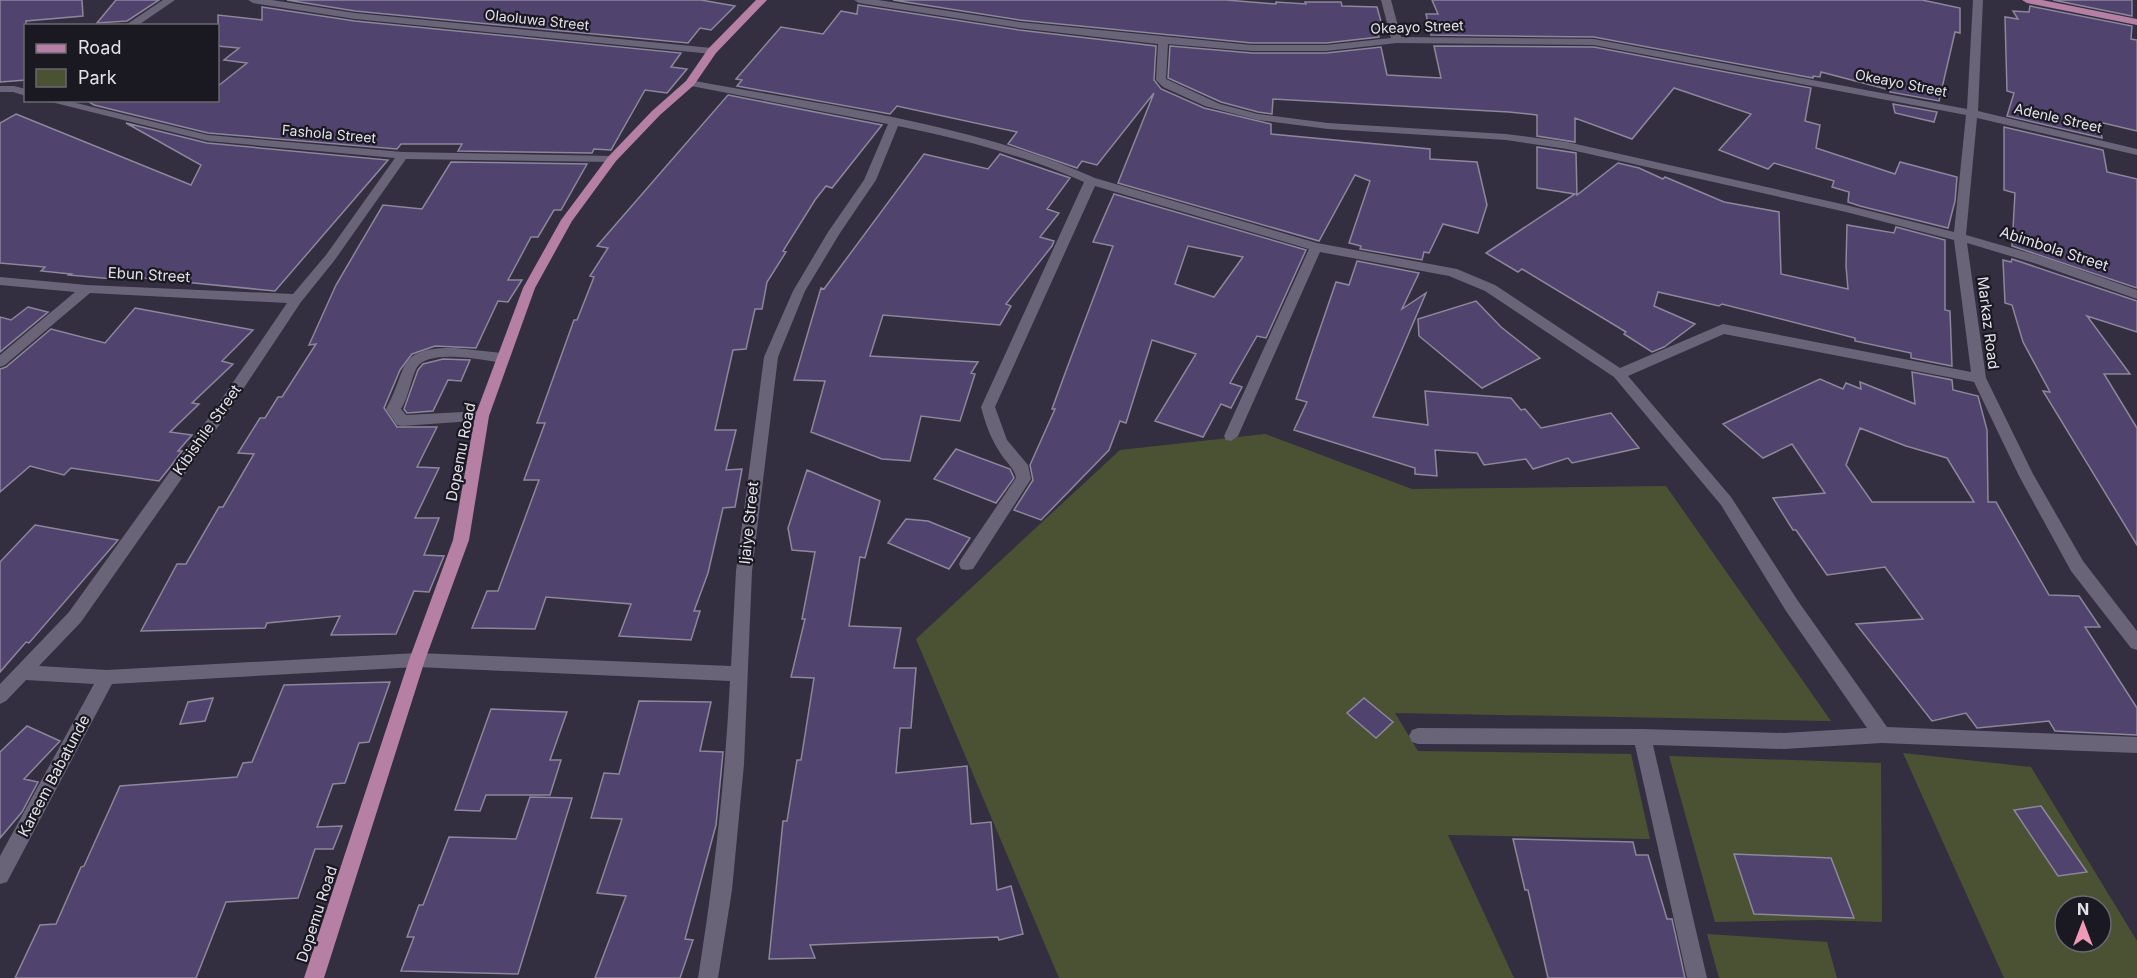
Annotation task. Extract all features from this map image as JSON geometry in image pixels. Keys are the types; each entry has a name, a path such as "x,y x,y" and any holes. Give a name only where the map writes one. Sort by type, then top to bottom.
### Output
{"main road":[{"name":"Dopemu Road","path":"314,978 417,660 461,540 482,416 529,288 567,220 612,159 656,113 690,82 712,51 762,0"},
{"path":"2027,0 2137,22"},
{"path":"2068,0 2137,14"}],"street":[{"path":"132,24 170,0"},
{"name":"Olaoluwa Street","path":"253,0 354,16 712,51"},
{"name":"Okeayo Street","path":"859,0 1019,25 1252,48 1326,48 1397,40 1594,42 1972,113"},
{"path":"1386,0 1397,40"},
{"name":"Markaz Road","path":"1978,0 1972,113 1960,236 1978,378 2026,476 2077,566 2137,643"},
{"name":"Abimbola Street","path":"1163,41 1161,80 1167,85 1220,108 1261,118 1311,125 1505,137 1588,150 1960,236 2098,280 2137,295"},
{"path":"690,82 950,133 1058,166 1091,181 1316,247 1452,272 1490,288 1618,374 1726,501 1792,606 1882,735"},
{"path":"14,89 24,84"},
{"path":"0,89 14,89 24,92"},
{"name":"Fashola Street","path":"56,102 208,138 403,155 612,159"},
{"name":"Adenle Street","path":"1972,113 2137,152"},
{"name":"Ijaiye Street","path":"708,978 735,764 744,570 771,357 799,291 870,180 894,123"},
{"name":"Kibishile Street","path":"0,696 75,617 215,420 296,299 330,258 403,155"},
{"path":"968,564 1024,479 1023,469 1013,462 997,438 988,407 1091,181"},
{"path":"1231,436 1316,247"},
{"name":"Ebun Street","path":"0,281 87,289 296,299"},
{"path":"0,362 87,289"},
{"path":"1618,374 1723,328 1978,378"},
{"path":"482,416 402,421 393,410 402,393 414,359 429,354 452,352 502,358"},
{"path":"24,673 107,677 417,660 738,674"},
{"name":"Kareem Babatunde","path":"0,875 107,677"},
{"path":"1418,736 1642,737 1784,741 1882,735 2137,745"},
{"path":"1642,737 1697,978"},
{"path":"712,954 721,978"}],"green space":[{"path":"1265,434 1412,489 1666,486 1831,721 1395,713 1418,751 1631,754 1650,839 1448,835 1514,978 1059,978 916,639 1120,450"},
{"path":"1903,753 2031,767 2108,894 2053,894 2053,954 2113,954 2113,902 2137,941 2137,978 2004,978"},
{"path":"1669,756 1881,763 1882,922 1820,920 1715,922"},
{"path":"1707,934 1827,942 1837,978 1719,978"}],"building":[{"path":"0,0 82,0 83,16 26,21 24,24 24,80 0,82"},
{"path":"116,0 159,0 127,21 97,23"},
{"path":"287,0 701,0 735,6 711,30 700,28 688,43 355,11"},
{"path":"893,0 1226,0 1276,4 1276,2 1306,4 1305,2 1341,2 1342,6 1377,7 1383,29 1377,29 1379,37 1326,43 1252,43 1019,20"},
{"path":"1432,0 1922,0 1960,8 1960,33 1955,32 1939,101 1890,92 1890,90 1821,72 1820,77 1813,76 1813,78 1594,37 1431,35 1426,14 1438,14"},
{"path":"2053,0 2132,0 2132,16"},
{"path":"858,5 1019,30 1156,46 1154,80 1161,89 1204,108 1271,124 1271,134 1430,149 1430,159 1477,162 1487,205 1478,233 1443,224 1429,253 1424,252 1422,260 1360,249 1361,246 1349,243 1370,181 1355,175 1319,241 1118,183 1154,93 1097,165 1082,161 1077,168 1008,144 1017,132 897,106 890,114 737,86 742,80 736,79 781,27 823,34 841,11 857,14"},
{"path":"2030,6 2132,26 2131,39 2137,40 2137,131 2099,122 2102,138 2007,116 2014,93 2007,91 2005,17 2018,19 2013,11 2029,12"},
{"path":"262,7 355,21 681,53 671,67 687,69 667,93 645,90 611,150 594,149 592,153 458,151 462,144 401,144 397,149 208,133 89,102 219,102 219,85 247,63 224,60 239,48 219,46 218,15 262,20"},
{"path":"1170,46 1252,53 1326,53 1381,47 1387,75 1441,78 1434,46 1594,47 1811,88 1805,121 1820,125 1816,148 1895,174 1900,162 1957,177 1955,201 1948,228 1848,202 1849,192 1832,187 1834,181 1774,163 1768,169 1719,150 1751,114 1674,88 1632,139 1575,118 1575,142 1537,136 1537,115 1509,112 1273,99 1272,114 1258,112 1221,102 1168,78"},
{"path":"728,95 882,125 832,188 826,186 815,200 783,251 786,252 767,282 762,309 755,309 746,349 733,350 715,430 736,430 726,470 742,469 735,507 723,508 708,573 694,611 700,611 691,640 619,636 631,604 546,597 535,629 472,628 487,591 498,591 539,480 524,480 545,423 537,423 574,320 577,320 594,277 590,276 608,248 597,246"},
{"path":"1893,104 1937,112 1934,122 1895,113"},
{"path":"16,114 191,185 201,165 126,123 207,143 388,160 275,291 113,275 113,279 69,275 71,274 41,271 45,267 0,263 0,123"},
{"path":"2004,127 2103,150 2107,172 2137,179 2137,288 2012,246 2015,193 2004,190"},
{"path":"1537,147 1576,153 1577,195 1618,163 1639,168 1663,179 1665,177 1724,202 1779,212 1781,274 1848,289 1847,225 1894,233 1896,227 1945,240 1945,310 1950,311 1952,366 1911,358 1911,353 1855,341 1855,338 1722,304 1719,306 1658,292 1654,306 1695,324 1664,347 1652,352 1624,334 1626,332 1522,269 1518,272 1486,253 1575,194 1537,188"},
{"path":"924,154 988,169 1000,154 1070,178 1047,209 1059,213 1040,237 1054,241 1052,246 1006,304 1011,306 1000,325 883,315 870,356 978,362 971,373 975,374 960,421 921,416 910,461 882,459 811,432 825,381 794,380 821,288 824,289"},
{"path":"451,162 587,164 561,210 554,210 538,237 531,237 508,280 522,280 508,302 498,301 476,348 435,346 412,354 400,370 384,408 397,427 437,427 417,467 439,468 415,518 439,518 424,555 444,556 429,592 414,591 396,634 331,635 340,616 267,623 265,628 141,631 177,564 186,564 219,507 223,507 254,454 238,453 260,418 265,418 278,397 282,397 316,344 309,345 336,285 383,205 422,209"},
{"path":"1114,194 1306,250 1266,338 1257,336 1230,383 1242,387 1231,408 1221,404 1203,437 1155,421 1196,354 1152,340 1126,423 1120,421 1109,450 1041,520 1014,510 1033,480 1030,465 1055,409 1052,409 1113,246 1093,242","holes":["1188,246 1243,257 1214,297 1175,284"]},
{"path":"2012,259 2137,301 2137,332 2087,316 2130,374 2104,374 2137,428 2137,545 2043,391 2050,392 2023,342 2012,305 2005,303 2003,260 2011,262"},
{"path":"1357,261 1419,273 1402,309 1426,293 1373,417 1428,425 1425,391 1511,398 1521,410 1525,409 1541,428 1611,413 1639,448 1572,463 1568,458 1533,469 1526,459 1484,465 1477,453 1435,450 1437,476 1415,474 1415,468 1294,430 1307,402 1296,399 1336,282 1349,285"},
{"path":"1476,301 1501,327 1540,358 1482,388 1419,336 1418,319"},
{"path":"28,307 48,312 0,352 0,317 11,320"},
{"path":"135,308 253,330 222,361 233,364 192,403 199,404 170,432 192,435 178,451 182,451 171,466 159,481 71,468 64,475 30,466 0,492 0,369 6,367 51,329 105,343"},
{"path":"443,359 470,360 461,381 448,380 433,411 407,413 404,409 418,370 423,364"},
{"path":"1912,372 1952,380 1953,390 1978,396 1987,430 1988,502 1996,502 2049,595 2079,596 2100,627 2085,627 2137,708 2137,735 2055,731 2049,721 1977,728 1966,713 1932,721 1856,624 1923,619 1885,567 1827,575 1796,530 1793,530 1773,498 1825,493 1792,444 1763,458 1723,424 1820,379 1843,389 1846,383 1861,389 1860,382 1915,404","holes":["1860,428 1906,446 1947,458 1974,502 1872,502 1846,465"]},
{"path":"956,449 1010,469 1014,478 996,503 934,479"},
{"path":"807,470 880,501 865,558 860,557 849,626 901,628 894,668 916,668 911,728 900,728 896,773 967,766 971,824 991,822 997,890 1011,886 1023,934 999,940 998,937 810,945 815,958 769,959 783,821 787,821 797,760 801,760 814,678 791,677 805,619 802,619 815,552 792,550 788,528"},
{"path":"906,519 928,521 970,538 949,569 888,543"},
{"path":"35,525 118,540 29,643 26,642 0,672 0,562"},
{"path":"390,682 369,742 359,743 345,783 333,784 317,827 342,826 333,849 315,849 298,898 226,902 196,978 15,978 40,925 56,924 120,786 237,777 243,763 252,762 284,685"},
{"path":"213,698 205,721 180,724 188,702"},
{"path":"1364,698 1393,722 1376,738 1347,713"},
{"path":"639,701 711,702 700,751 723,752 716,825 685,939 693,940 680,978 595,978 626,896 597,893 622,819 591,818 604,773 619,774"},
{"path":"491,709 567,712 550,760 561,760 550,795 486,795 480,811 455,810"},
{"path":"27,726 60,741 24,779 38,782 22,812 0,838 0,752"},
{"path":"530,797 572,798 518,974 401,971 414,937 407,937 419,905 423,905 449,837 516,839"},
{"path":"2041,806 2087,872 2058,876 2014,810"},
{"path":"1513,839 1633,842 1636,855 1648,855 1667,919 1672,919 1685,978 1548,978 1528,890 1525,890"},
{"path":"1734,854 1831,858 1854,918 1754,914"}]}
